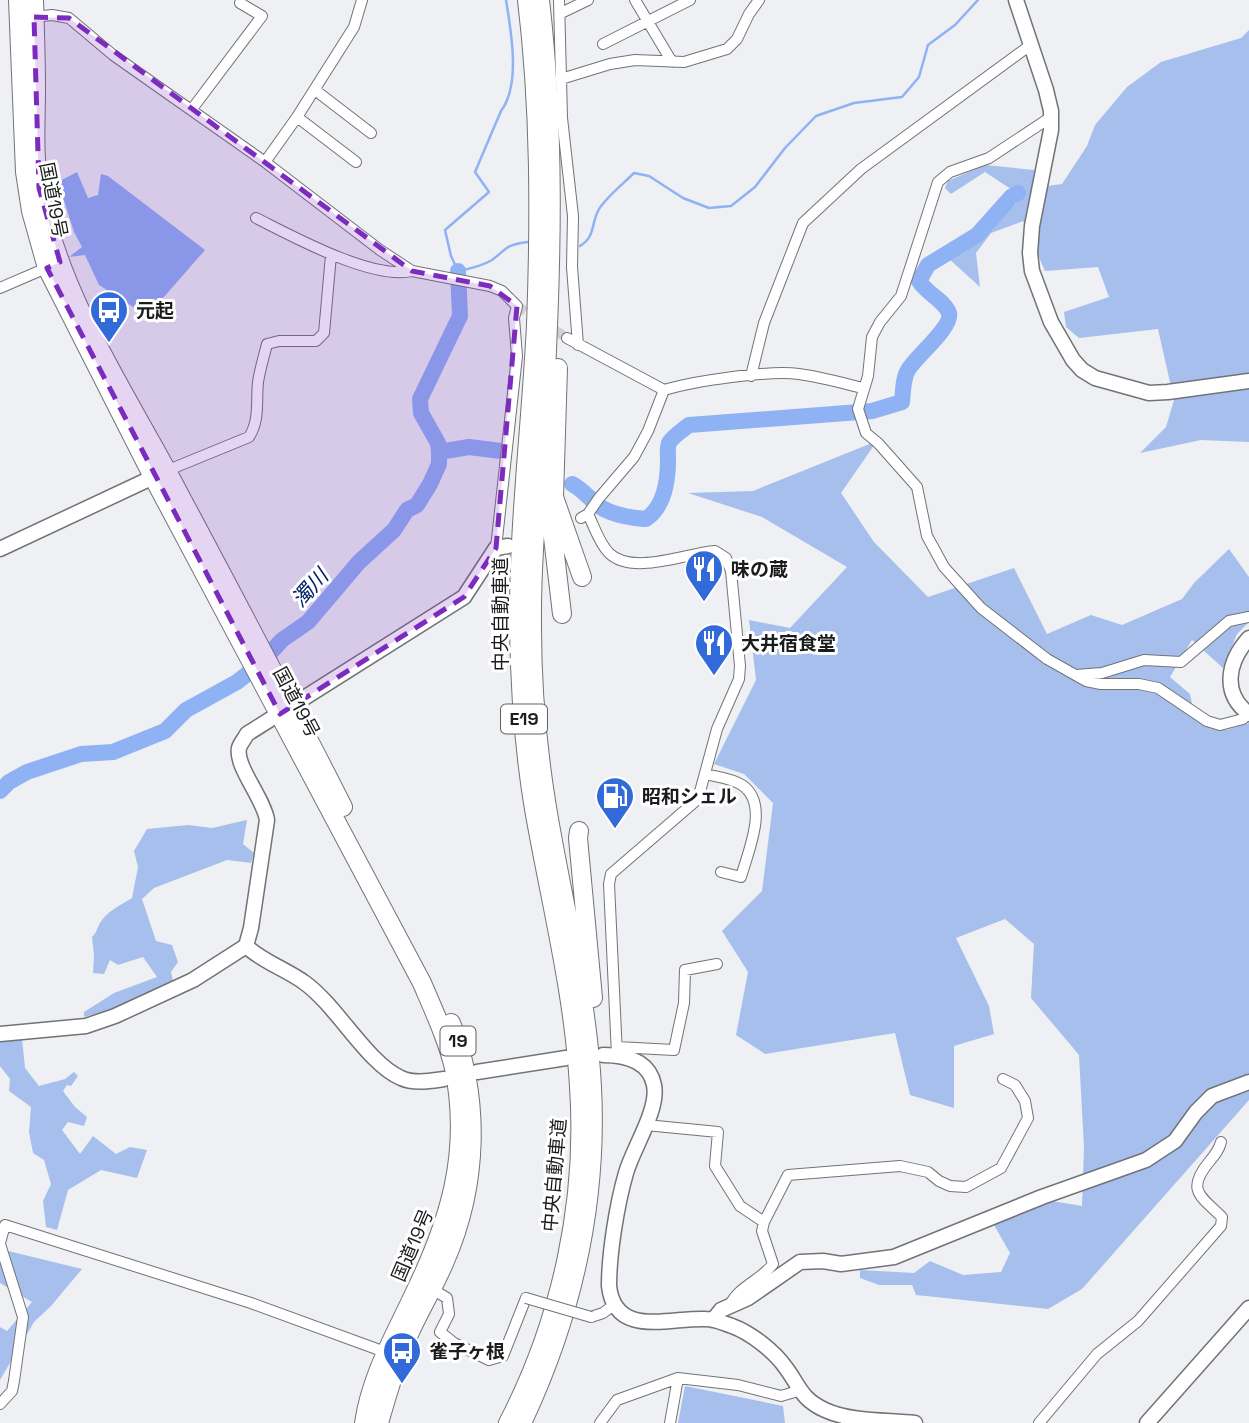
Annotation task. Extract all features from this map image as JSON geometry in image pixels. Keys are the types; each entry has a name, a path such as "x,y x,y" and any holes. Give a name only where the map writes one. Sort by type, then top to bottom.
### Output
{"highway":[{"name":"中央自動車道","path":"508,1423 549,1324 567,1256 576,1199 580,1142 580,1090 576,1049 561,950 533,804 521,689 520,567 536,326 538,254 536,102 527,0"},
{"name":"中央自動車道","path":"522,1423 561,1328 582,1244 593,1146 589,1049 583,1002 546,801 534,688 533,568 549,316 551,179 549,99 540,0"},
{"name":"国道19号","path":"22,5 39,188 54,265 103,352 160,474 285,711 422,984 443,1032 454,1068 461,1134 454,1194 434,1252 385,1352 367,1402 364,1423"},
{"path":"551,179 557,229 558,273 557,412 552,529 562,614"},
{"path":"554,496 582,577"},
{"name":"国道19号","path":"285,711 302,727 438,991 460,1046 466,1070 473,1129 467,1190 446,1259 410,1334 380,1423"},
{"path":"579,831 601,1094 598,1190 594,1221 582,1244"},
{"path":"494,1423 529,1355 549,1324"}],"street":[{"path":"265,162 315,90 354,27 362,0"},
{"path":"559,0 564,138 573,216 572,249 578,345"},
{"path":"561,13 588,0"},
{"path":"635,0 671,62"},
{"path":"603,44 690,0"},
{"path":"561,79 610,64 635,60 684,62 727,49 737,39 759,0"},
{"path":"1017,0 1046,90 1051,117 1051,130 1032,226 1032,271 1051,322 1077,366 1095,378 1149,393 1168,393 1249,381"},
{"path":"192,109 262,16 240,3"},
{"path":"0,1034 86,1026 115,1016 193,980 246,946 267,820 265,808 239,760 239,748 247,734 464,597 502,547 517,356 514,318 517,306 502,291 412,271 192,109 113,55 69,18 22,5"},
{"path":"751,376 764,323 803,223 892,144 1031,46"},
{"path":"315,90 371,133"},
{"path":"297,117 356,162"},
{"path":"1051,117 989,158 950,172 938,182 901,296 880,322 872,337 869,368 858,409 866,433 917,487 927,536 944,567 981,608 1046,659 1086,681 1101,684 1139,684 1158,688 1196,714 1220,726 1244,719 1248,713 1233,695 1230,675 1237,653 1249,638"},
{"path":"256,218 331,255 398,274 412,271"},
{"path":"0,549 160,474 249,437 258,409 258,382 267,344 279,341 316,341 324,333 331,255"},
{"path":"0,288 54,265"},
{"path":"567,338 664,390 681,385 751,376 796,374 863,388"},
{"path":"612,1053 611,874 692,806 701,793 717,729 740,673 732,571 726,558 715,551 676,559 628,563 609,554 585,516 634,457 648,431 664,390"},
{"path":"1076,675 1102,673 1144,660 1181,662 1229,621 1249,617"},
{"path":"705,774 740,784 748,790 756,808 756,820 741,877 721,872"},
{"path":"246,946 256,955 304,982 321,996 388,1071 411,1081 444,1079"},
{"path":"612,1053 674,1050 684,1003 685,970 717,964"},
{"path":"612,1053 636,1060 652,1076 655,1097 630,1160 621,1196 609,1277 610,1293 615,1304 625,1315 642,1322 713,1320 741,1329 772,1353 786,1368 798,1391 827,1411 848,1416 915,1423"},
{"path":"477,1072 566,1058"},
{"path":"730,1305 733,1297 773,1264 762,1231 788,1175 900,1166 928,1172 950,1186 966,1187 1001,1168 1028,1118 1025,1101 1014,1085 1003,1079"},
{"path":"713,1320 730,1305 748,1297 800,1262 824,1261 841,1264 894,1257 1042,1197 1146,1160 1175,1141 1196,1112 1212,1096 1249,1082"},
{"path":"646,1125 718,1132 715,1166 740,1206 764,1222"},
{"path":"1038,1423 1097,1354 1138,1321 1221,1226 1222,1217 1199,1195 1197,1187 1198,1175 1219,1150 1221,1142"},
{"path":"0,1404 12,1391 23,1317 0,1244 5,1225 251,1303 385,1352"},
{"path":"432,1289 447,1298 449,1314 440,1332 454,1343 489,1360 503,1356 526,1298 591,1317 603,1313 615,1304"},
{"path":"1147,1423 1248,1312"},
{"path":"600,1423 617,1400 678,1378 738,1385 781,1396 798,1391"},
{"path":"670,1423 678,1378"}],"highlighted area":[{"path":"34,17 69,18 412,271 490,286 517,306 496,548 464,597 280,714 47,268 60,262 39,188"}],"shaded area":[{"path":"1249,30 1249,442 1201,440 1140,453 1166,427 1174,400 1158,329 1079,338 1066,327 1064,312 1109,297 1098,267 1045,271 1023,221 991,233 976,253 980,287 948,258 980,237 1023,197 985,172 951,194 945,188 948,181 985,165 1034,170 1047,186 1062,184 1087,146 1095,125 1127,87 1161,62 1241,38"},
{"path":"77,172 88,198 98,195 101,174 108,176 205,250 149,314 144,314 99,285 85,255 69,257 82,247 74,232 58,182"},
{"path":"877,441 841,493 874,542 928,597 1014,568 1047,634 1091,615 1122,625 1182,599 1194,583 1229,549 1249,577 1249,622 1237,634 1223,668 1192,640 1170,677 1190,694 1195,719 1226,730 1249,723 1249,1100 1082,1289 1048,1309 916,1295 912,1285 879,1285 860,1278 860,1270 914,1273 930,1261 963,1275 1001,1272 1010,1253 994,1225 1052,1201 1082,1206 1084,1148 1079,1055 1031,998 1034,944 1005,919 956,938 989,1006 994,1034 954,1046 954,1108 910,1095 895,1033 765,1054 736,1035 748,972 722,931 762,891 773,803 744,774 714,764 756,680 749,620 790,628 847,567 762,517 688,493 753,491"},
{"path":"247,820 243,844 254,853 251,863 227,860 154,888 142,899 156,941 172,945 178,962 171,972 173,981 110,1010 84,1017 84,1012 114,993 157,977 143,957 118,965 110,960 104,974 93,973 92,937 106,915 132,898 138,867 134,851 147,829 188,825 212,828"},
{"path":"22,1039 25,1068 39,1086 65,1079 74,1072 78,1076 71,1086 67,1085 63,1091 87,1117 84,1126 68,1122 62,1130 80,1154 93,1136 116,1154 130,1147 147,1150 137,1178 101,1170 68,1190 57,1230 46,1227 43,1201 51,1184 44,1160 33,1153 29,1132 31,1107 9,1091 10,1079 0,1066 0,1040"},
{"path":"0,1249 82,1269 34,1322 0,1380 0,1327 7,1331 32,1302 0,1283"},
{"path":"685,1386 783,1406 785,1423 678,1423"}],"waterway":[{"path":"506,0 513,57 511,87 475,172 489,192 445,230 451,256 458,271 484,264 511,246 528,242"},
{"path":"580,246 590,235 601,207 634,173 649,176 683,198 709,208 731,206 755,187 785,148 816,116 854,103 902,97 919,77 928,45 955,25 978,0"},
{"path":"572,484 607,510 623,516 646,519 657,507 664,492 669,443 689,425 872,411 902,402 908,370 949,319 947,309 919,281 928,265 977,235 1011,197 1018,193"},
{"name":"濁川","path":"0,791 9,782 27,772 81,754 113,752 165,731 186,710 237,682 261,663 282,640 308,622 359,562 394,530 407,510 417,505 439,464 438,443 421,413 420,399 460,316 458,271"},
{"path":"439,452 469,447 501,451"}],"tunnel":[{"path":"517,306 567,338"}],"place":[{"name":"元起","path":"109,344"},
{"name":"味の蔵","path":"704,603"},
{"name":"大井宿食堂","path":"714,677"},
{"name":"昭和シェル","path":"615,830"},
{"name":"雀子ヶ根","path":"402,1385"}]}
